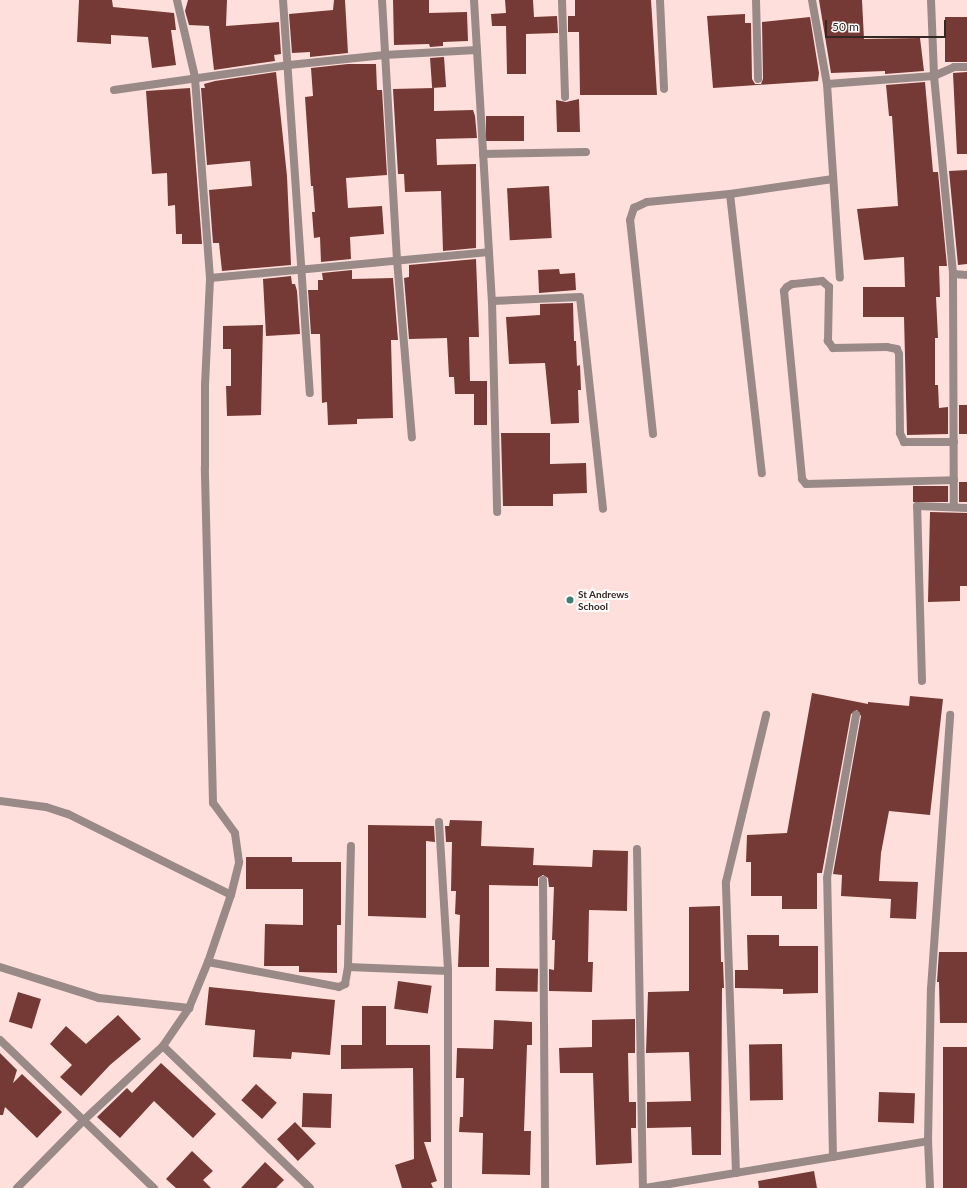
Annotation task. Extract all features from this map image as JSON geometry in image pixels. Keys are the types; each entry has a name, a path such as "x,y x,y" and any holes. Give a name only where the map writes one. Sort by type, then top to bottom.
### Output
{"street":[{"path":"17,1188 84,1119 163,1046 189,1008 208,962 231,895 239,862 235,833 213,803 205,467 205,385 210,278 195,77 178,0"},
{"path":"283,0 289,65 310,393"},
{"path":"382,0 384,55 398,260 412,437"},
{"path":"474,0 492,301 497,512"},
{"path":"562,0 565,97"},
{"path":"660,0 664,89"},
{"path":"756,0 758,79"},
{"path":"812,0 827,84 840,278"},
{"path":"931,0 934,76 953,274 954,506"},
{"path":"114,90 195,77 289,65 384,55 477,50"},
{"path":"827,84 934,76 954,67 967,67"},
{"path":"484,154 586,152"},
{"path":"653,434 630,220 634,208 647,202 730,194 833,179"},
{"path":"730,194 762,473"},
{"path":"210,278 489,252"},
{"path":"953,274 967,275"},
{"path":"954,442 904,442 900,433 899,354 897,350 888,347 833,348 828,341 829,288 822,282 792,284 787,287 784,291 800,463 802,479 806,484 954,480"},
{"path":"492,301 580,298 603,509"},
{"path":"922,681 918,506 954,506 967,508"},
{"path":"736,1173 726,882 766,715"},
{"path":"833,1157 827,878 856,715"},
{"path":"930,1188 928,1141 930,989 950,715"},
{"path":"0,801 46,807 68,814 231,895"},
{"path":"439,822 448,971 448,1188"},
{"path":"208,962 338,987 345,984 348,967 352,846"},
{"path":"637,849 644,1188 928,1141"},
{"path":"543,880 545,1188"},
{"path":"0,967 99,998 189,1008"},
{"path":"348,967 448,971"},
{"path":"0,1040 84,1119 154,1188"},
{"path":"163,1046 310,1188"}],"building":[{"path":"79,0 112,0 113,7 174,13 176,30 171,30 176,65 152,68 148,37 111,35 111,44 77,42"},
{"path":"188,0 227,0 226,26 279,22 281,54 274,55 275,61 214,70 209,26 189,25 185,11"},
{"path":"334,0 345,0 348,53 310,57 310,52 292,53 289,14 333,10"},
{"path":"393,0 429,0 429,13 467,12 468,41 443,42 443,46 430,47 429,44 394,45"},
{"path":"505,0 533,0 534,17 557,16 558,33 526,34 526,74 507,74 506,26 492,26 491,14 506,13"},
{"path":"575,0 651,0 657,95 580,95 579,32 568,32 568,16 575,16"},
{"path":"819,0 862,0 864,39 920,38 924,71 885,74 885,71 831,73"},
{"path":"745,14 745,23 751,23 752,79 755,84 761,84 763,79 762,22 810,17 819,73 818,81 713,88 707,16"},
{"path":"945,17 967,17 967,62 945,62"},
{"path":"444,57 446,87 432,88 430,58"},
{"path":"348,64 376,64 377,90 382,90 387,175 346,178 348,208 382,206 384,234 350,237 351,259 321,262 320,237 314,238 312,212 315,212 313,186 311,186 305,97 313,96 311,68"},
{"path":"276,72 287,176 291,265 222,271 219,243 213,243 209,190 252,186 250,161 207,165 201,88 205,88 204,84 215,81"},
{"path":"967,72 967,154 957,154 953,73"},
{"path":"925,82 933,172 938,172 947,266 939,266 940,297 936,297 938,338 935,338 935,385 938,385 939,408 948,407 948,434 907,435 904,317 863,317 863,287 905,287 904,257 864,260 857,209 898,206 892,116 889,116 886,85"},
{"path":"190,88 202,244 182,244 182,234 176,234 175,205 168,206 167,173 152,174 146,91"},
{"path":"434,88 434,111 473,110 475,116 477,138 436,139 437,165 476,164 476,248 443,251 441,191 405,192 404,174 398,174 393,89"},
{"path":"579,99 580,132 557,132 556,100 566,102"},
{"path":"486,116 524,116 524,141 486,141"},
{"path":"967,170 967,264 958,265 949,171"},
{"path":"549,186 552,238 510,240 507,188"},
{"path":"476,259 479,337 469,337 470,381 487,381 487,425 474,425 474,394 455,394 454,377 449,377 447,338 409,339 404,278 409,277 409,265"},
{"path":"559,269 560,274 575,273 576,290 539,293 538,270"},
{"path":"352,270 352,279 393,278 398,340 391,340 393,418 357,419 357,424 328,425 327,402 322,403 320,334 311,334 308,290 318,290 318,280 323,280 322,273"},
{"path":"291,276 292,284 295,284 297,291 300,334 266,336 263,279"},
{"path":"573,303 574,341 576,341 577,366 580,365 581,390 578,390 579,423 551,424 545,363 509,364 506,317 540,315 540,304"},
{"path":"263,325 261,415 227,416 226,386 231,386 231,349 223,349 223,326"},
{"path":"959,405 967,405 967,434 959,434"},
{"path":"501,433 550,433 550,464 586,463 587,493 553,494 553,506 503,506"},
{"path":"959,482 967,482 967,502 959,502"},
{"path":"913,486 948,486 948,502 913,502"},
{"path":"930,512 967,513 967,586 960,586 960,601 928,602"},
{"path":"812,693 868,704 868,702 909,706 910,696 943,699 930,815 889,811 881,853 879,881 918,882 916,919 890,918 891,899 841,896 842,875 833,874 861,716 857,710 851,714 822,873 817,873 817,909 782,909 782,896 751,896 751,862 746,862 747,835 787,833"},
{"path":"450,820 482,821 481,846 534,848 533,865 592,867 593,850 628,851 627,911 589,910 588,962 593,962 592,992 549,991 549,969 554,970 555,940 552,940 554,887 549,887 548,878 543,875 538,878 538,886 489,885 489,967 458,967 460,915 455,914 456,891 451,891 452,842 446,842 445,826 449,826"},
{"path":"368,825 434,826 435,842 426,841 426,918 368,916"},
{"path":"246,857 292,857 292,862 341,862 341,925 337,925 337,973 299,972 299,966 264,966 265,924 303,925 303,889 246,889"},
{"path":"720,906 721,962 723,962 724,988 722,988 721,1155 692,1155 691,1127 647,1128 647,1102 691,1101 689,1052 646,1053 648,992 689,991 689,907"},
{"path":"747,935 779,935 779,946 818,946 818,993 783,994 783,989 735,988 735,970 748,970"},
{"path":"939,952 967,952 967,1023 940,1023 939,982 937,982"},
{"path":"496,968 538,969 538,992 496,991"},
{"path":"398,981 432,986 428,1013 394,1009"},
{"path":"209,987 335,1000 330,1055 292,1052 291,1059 253,1057 255,1030 205,1025"},
{"path":"18,992 41,999 32,1029 9,1022"},
{"path":"362,1006 386,1006 386,1045 430,1045 431,1142 424,1142 437,1181 431,1183 433,1188 402,1188 395,1165 414,1159 413,1068 341,1069 341,1045 362,1045"},
{"path":"118,1015 141,1039 110,1065 81,1096 60,1077 72,1065 50,1044 66,1026 86,1044"},
{"path":"635,1019 635,1053 628,1053 629,1102 636,1102 636,1128 631,1128 632,1163 596,1165 593,1073 560,1073 559,1048 592,1047 592,1020"},
{"path":"494,1020 532,1022 532,1045 527,1045 524,1131 531,1131 530,1175 482,1174 483,1133 459,1132 460,1117 463,1117 464,1078 456,1078 457,1048 493,1049"},
{"path":"782,1044 783,1100 750,1101 749,1045"},
{"path":"943,1047 967,1047 967,1188 943,1188"},
{"path":"0,1053 17,1070 13,1083 22,1074 62,1112 37,1138 5,1107 3,1115 0,1115"},
{"path":"161,1063 216,1114 193,1138 154,1101 120,1138 97,1117 127,1088 132,1093"},
{"path":"256,1084 277,1103 262,1119 241,1100"},
{"path":"879,1092 915,1093 914,1123 878,1122"},
{"path":"303,1093 332,1094 331,1128 302,1127"},
{"path":"295,1122 316,1144 298,1161 277,1139"},
{"path":"192,1151 213,1171 203,1180 211,1188 176,1188 166,1179"},
{"path":"265,1162 284,1180 276,1188 241,1188"},
{"path":"814,1171 817,1188 759,1188 758,1181"}],"place":[{"name":"St Andrews School","path":"570,600"}]}
